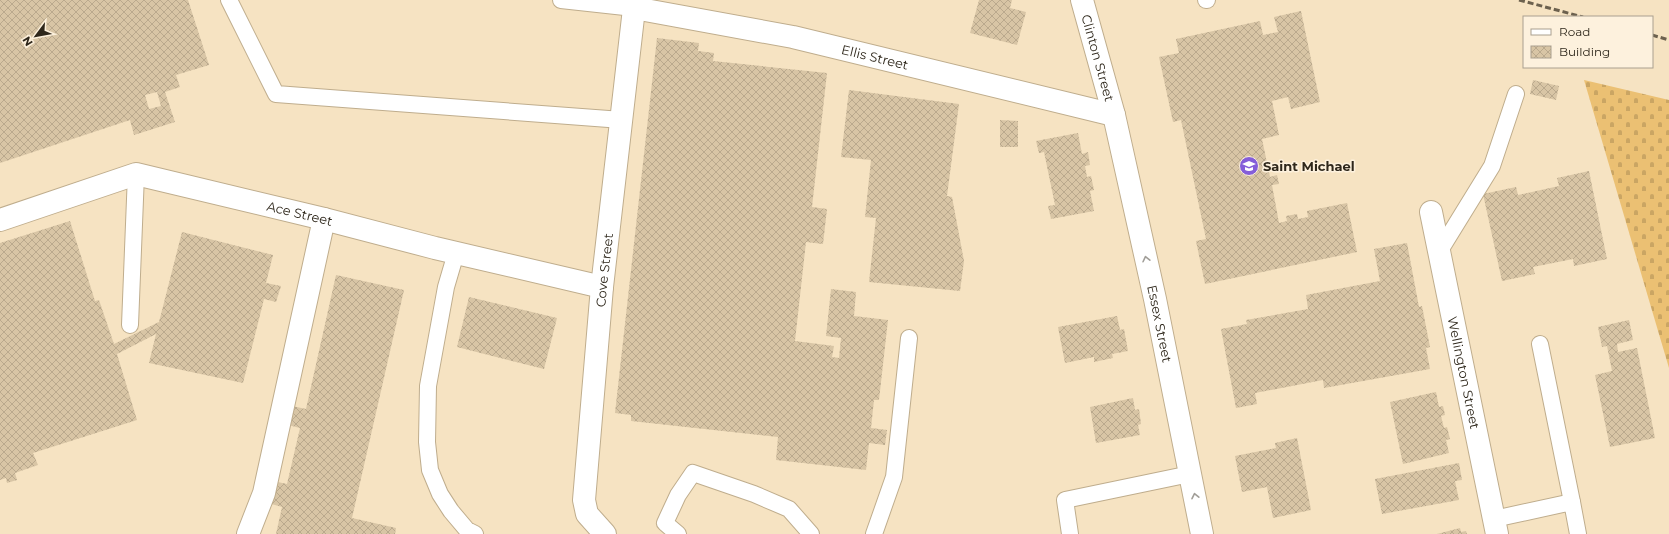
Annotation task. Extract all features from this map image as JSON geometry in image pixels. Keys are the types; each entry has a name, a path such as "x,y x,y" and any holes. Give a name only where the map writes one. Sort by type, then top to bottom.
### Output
{"street":[{"name":"Clinton Street","path":"1082,0 1114,115"},
{"name":"Cove Street","path":"605,534 587,514 584,500 602,287 635,4"},
{"name":"Ellis Street","path":"635,4 793,37 1114,115"},
{"name":"Essex Street","path":"1114,115 1155,299 1202,534"},
{"name":"Ace Street","path":"136,174 324,219 456,253 602,287"},
{"path":"0,220 136,174"},
{"name":"Wellington Street","path":"1431,212 1495,526"},
{"path":"248,534 264,493 324,219"}],"lane":[{"path":"229,0 276,94 622,120"},
{"path":"561,0 635,4"},
{"path":"1439,252 1492,166 1516,94"},
{"path":"130,325 136,174"},
{"path":"456,253 446,286 428,386 427,442 430,470 440,494 451,511 467,530 475,534"},
{"path":"874,534 894,477 909,338"},
{"path":"1540,344 1578,534"},
{"path":"678,534 665,523 678,495 693,473 754,494 789,509 811,534"},
{"path":"1070,534 1065,500 1190,474"},
{"path":"1495,526 1572,502"}],"green space":[{"path":"1584,80 1669,100 1669,368"}],"building":[{"path":"0,0 188,0 209,65 176,75 180,87 165,92 175,122 134,135 130,120 0,163","holes":["157,92 161,106 149,109 145,95"]},
{"path":"979,0 1012,0 1010,8 1026,12 1017,45 970,33"},
{"path":"1301,11 1320,102 1291,109 1288,97 1272,101 1279,135 1262,139 1270,177 1277,175 1279,184 1272,185 1279,223 1287,221 1286,216 1297,214 1298,219 1308,217 1307,211 1347,203 1357,252 1205,284 1196,241 1206,239 1181,120 1173,122 1159,57 1179,53 1176,39 1260,21 1263,35 1278,32 1274,17"},
{"path":"657,38 699,43 698,51 714,53 713,61 827,73 812,207 827,209 823,244 806,242 795,341 834,346 832,357 839,358 841,338 826,336 831,289 856,292 854,316 888,320 879,400 874,400 871,428 887,430 885,445 869,443 866,470 776,460 778,437 631,421 631,415 615,413"},
{"path":"1533,80 1559,86 1556,100 1530,94"},
{"path":"849,90 959,104 947,196 952,197 964,261 960,291 869,282 876,218 865,217 871,160 841,157"},
{"path":"1000,120 1018,121 1018,147 1000,147"},
{"path":"1078,133 1082,154 1088,152 1090,165 1085,166 1087,177 1091,176 1094,190 1090,191 1094,211 1051,219 1048,206 1055,205 1044,152 1039,153 1036,141"},
{"path":"1589,171 1607,259 1574,266 1573,259 1533,267 1535,274 1502,281 1483,194 1516,187 1518,195 1559,186 1557,178"},
{"path":"70,221 95,301 99,300 114,344 159,322 182,232 273,255 266,283 281,286 276,302 264,299 243,383 149,363 156,334 117,354 137,420 33,453 38,465 15,473 17,480 7,483 6,478 0,480 0,243"},
{"path":"1407,243 1419,307 1422,306 1430,347 1426,348 1430,369 1324,388 1323,380 1255,393 1257,404 1236,408 1221,329 1247,324 1246,320 1308,309 1306,295 1380,281 1374,249"},
{"path":"336,275 404,290 352,518 396,528 395,534 276,534 282,507 268,503 273,481 287,484 300,428 288,425 292,406 306,409"},
{"path":"469,297 557,318 544,369 457,347"},
{"path":"1117,316 1120,330 1124,329 1128,351 1112,354 1113,358 1094,362 1094,357 1065,363 1058,327"},
{"path":"1629,320 1633,340 1617,344 1618,352 1637,348 1655,438 1610,447 1595,375 1612,371 1607,346 1602,347 1598,327"},
{"path":"1436,392 1439,407 1443,406 1445,415 1441,416 1444,428 1447,427 1450,439 1446,440 1449,453 1403,464 1390,402"},
{"path":"1133,398 1135,410 1139,409 1141,424 1138,425 1140,435 1096,443 1090,407"},
{"path":"1297,438 1311,510 1273,518 1267,487 1242,492 1235,456 1276,448 1275,443"},
{"path":"1459,463 1462,480 1455,481 1459,500 1382,514 1375,479"},
{"path":"1460,528 1461,532 1466,531 1467,534 1437,534"}],"railway":[{"path":"1519,0 1579,16"},
{"path":"1653,35 1669,40"}],"place":[{"name":"Saint Michael","path":"1249,166"}]}
